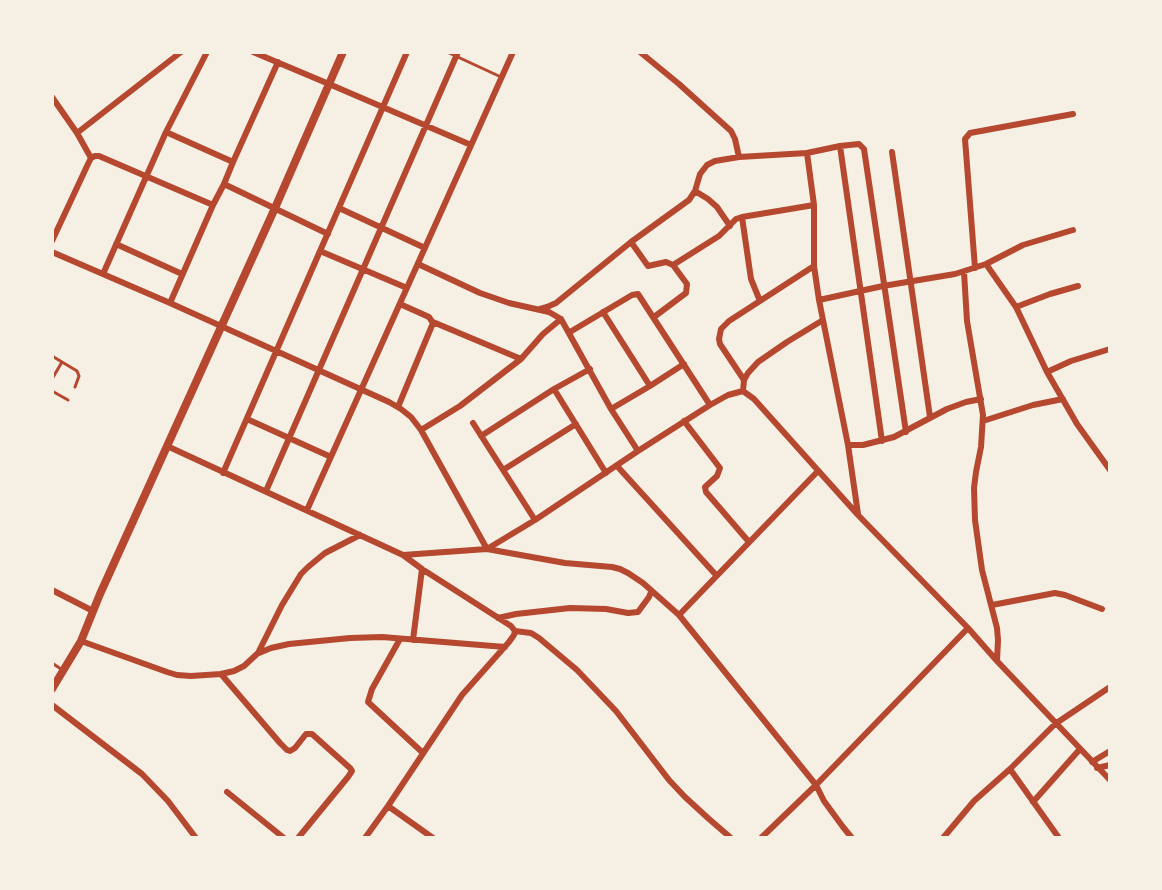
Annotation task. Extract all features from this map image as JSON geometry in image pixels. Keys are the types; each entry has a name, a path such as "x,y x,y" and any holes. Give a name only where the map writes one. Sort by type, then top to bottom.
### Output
{"main road":[{"path":"52,689 81,641 343,52"}],"street":[{"path":"77,133 182,52"},
{"path":"103,274 166,132 207,52"},
{"path":"253,52 471,145"},
{"path":"223,473 407,52"},
{"path":"307,510 513,52"},
{"path":"640,52 731,130 739,157"},
{"path":"266,491 457,55"},
{"path":"170,303 278,62"},
{"path":"52,97 91,158"},
{"path":"975,268 965,139 970,133 1073,114"},
{"path":"166,132 232,162"},
{"path":"538,309 556,303 631,242 689,200 700,174 707,165 715,161 739,157 796,155 859,144 864,149 906,432"},
{"path":"840,146 882,441"},
{"path":"892,152 930,417"},
{"path":"807,153 814,205 814,266 848,445 858,515"},
{"path":"52,241 91,158 95,156 213,205"},
{"path":"224,184 328,234"},
{"path":"695,190 717,207 730,226"},
{"path":"673,266 719,236 736,219 814,205"},
{"path":"339,208 425,248"},
{"path":"742,217 751,279 760,301"},
{"path":"819,300 964,272 986,264 1023,245 1074,230"},
{"path":"631,242 648,266 666,262 673,266 687,284 687,290 682,297 654,317"},
{"path":"116,244 182,274"},
{"path":"320,251 407,288"},
{"path":"52,252 398,407 411,417 421,430 488,549"},
{"path":"418,264 480,293 509,303 538,309 561,319 611,409 638,451"},
{"path":"986,264 1016,308 1047,372 1077,424 1110,470"},
{"path":"744,380 720,344 720,332 729,321 814,266"},
{"path":"964,272 967,321 983,421 974,488 975,520 982,570 992,605 998,640 997,661"},
{"path":"1016,308 1050,294 1078,286"},
{"path":"570,332 636,293 710,405"},
{"path":"400,304 429,317 433,322 521,359"},
{"path":"603,312 650,386"},
{"path":"421,430 460,406 521,359 543,334 561,319"},
{"path":"743,391 744,380 758,362 823,320"},
{"path":"398,407 433,322"},
{"path":"1047,372 1071,361 1110,349"},
{"path":"611,409 684,364"},
{"path":"481,436 554,389 590,369"},
{"path":"554,389 606,473"},
{"path":"488,549 684,421 723,398 743,391 754,399 858,515 969,628 1055,724 1110,780"},
{"path":"848,445 882,441 906,432 955,405 981,399"},
{"path":"983,421 1033,405 1063,399"},
{"path":"247,418 331,457"},
{"path":"684,421 720,468 717,476 705,488 706,492 749,542"},
{"path":"473,423 535,520"},
{"path":"503,470 576,424"},
{"path":"166,446 403,555 515,630 531,633 539,638 577,670 616,711 669,780 731,837"},
{"path":"617,466 716,575"},
{"path":"679,615 818,471"},
{"path":"258,654 282,605 301,574 325,553 360,535"},
{"path":"403,555 488,549 565,563 620,569 643,583 679,615 816,785 824,801 852,837"},
{"path":"413,640 422,569"},
{"path":"52,590 93,611"},
{"path":"498,618 570,608 638,612 650,597 651,591"},
{"path":"992,605 1055,592 1102,609"},
{"path":"761,837 816,785 969,628"},
{"path":"365,837 462,695 512,639 515,630"},
{"path":"81,641 167,672 191,675 234,671 271,648 322,639 382,637 505,647"},
{"path":"400,639 372,689 368,702 423,753"},
{"path":"221,674 287,750 292,750 303,737 310,733 352,771 298,837"},
{"path":"943,837 974,801 1055,724 1110,687"},
{"path":"52,705 142,774 168,801 196,837"},
{"path":"1033,802 1080,749"},
{"path":"1095,765 1110,751"},
{"path":"1095,765 1110,765"},
{"path":"1010,769 1059,837"},
{"path":"227,792 284,837"},
{"path":"388,806 433,837"}],"lane":[{"path":"447,52 501,77"},
{"path":"52,356 77,371 79,376 75,387"},
{"path":"52,380 62,362"},
{"path":"52,392 68,400"},
{"path":"52,663 64,671"}]}
